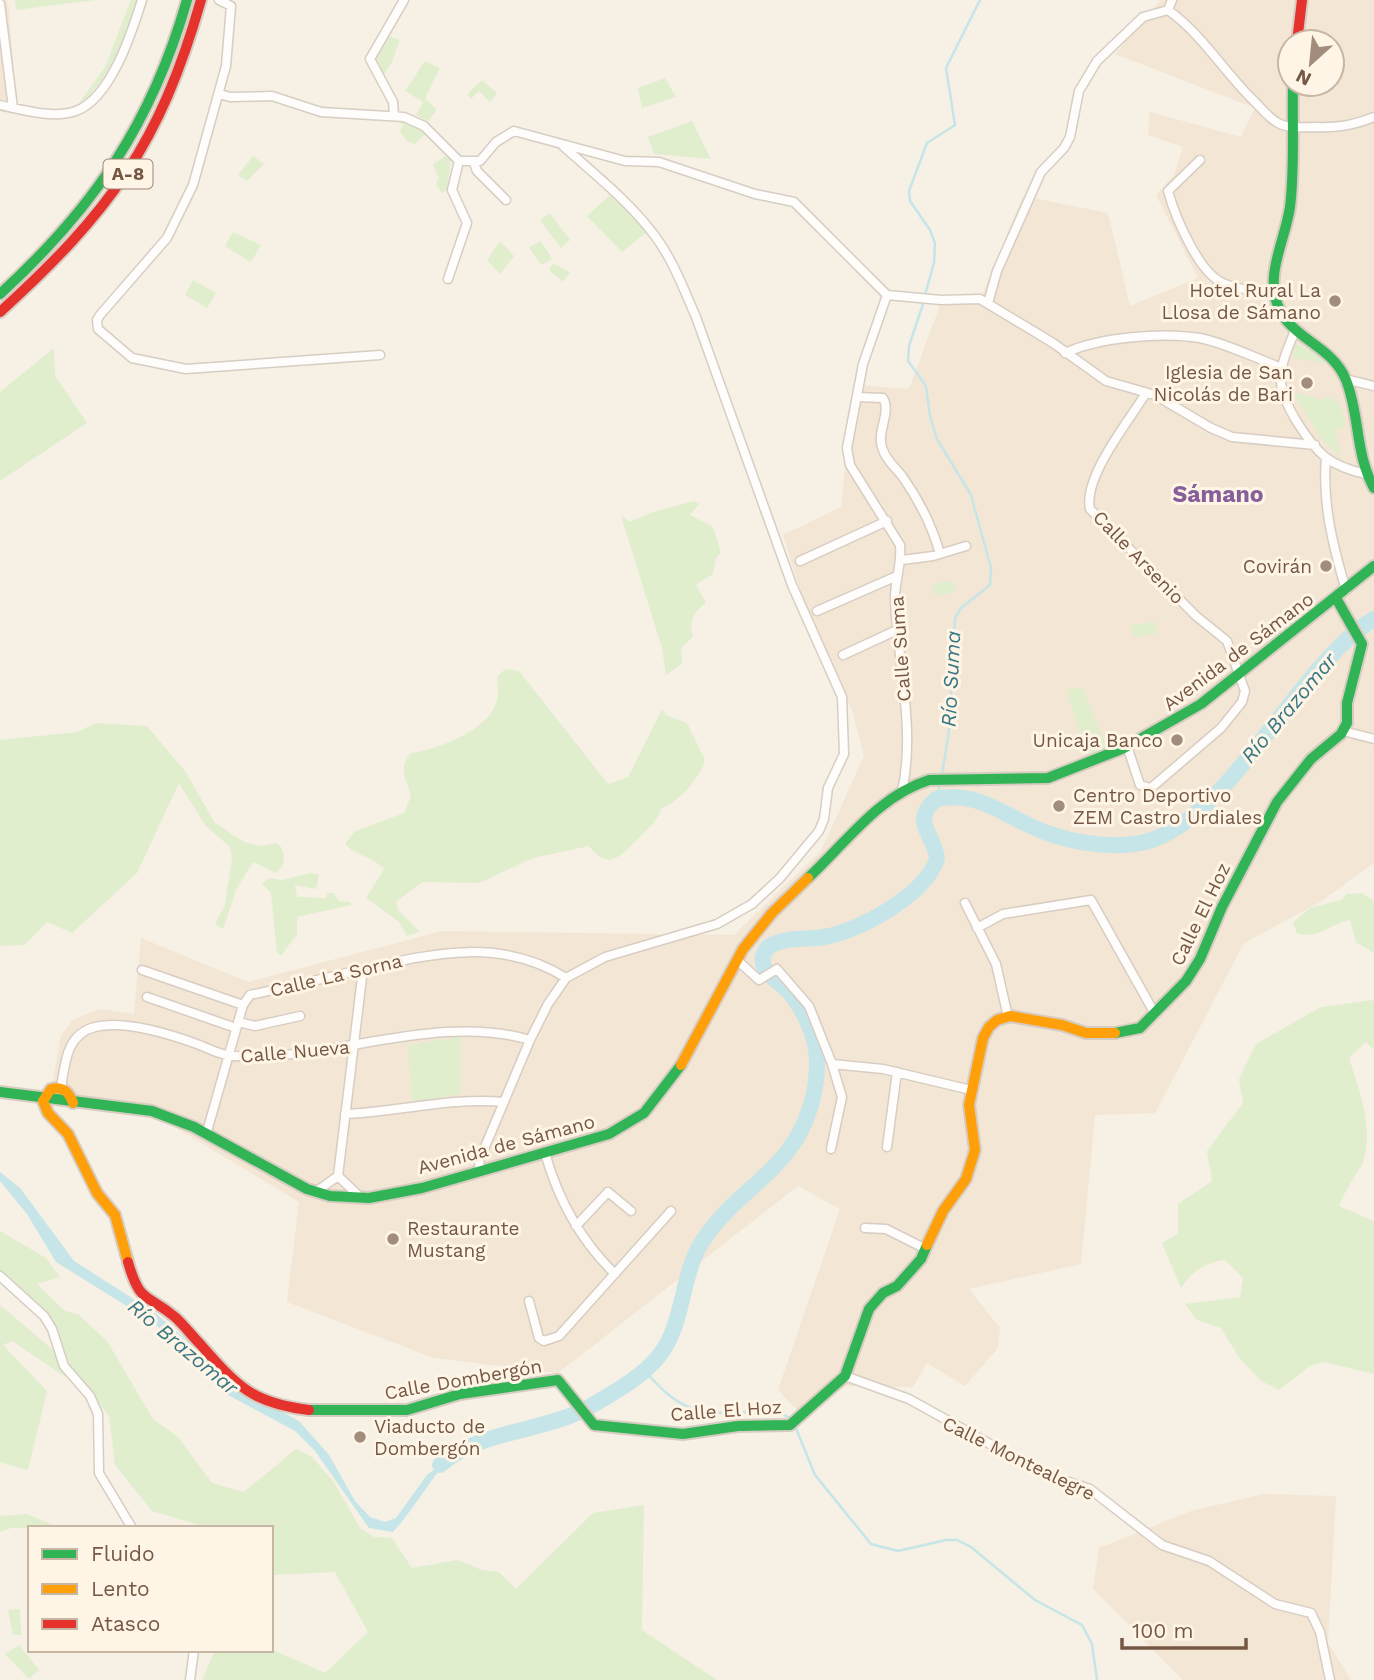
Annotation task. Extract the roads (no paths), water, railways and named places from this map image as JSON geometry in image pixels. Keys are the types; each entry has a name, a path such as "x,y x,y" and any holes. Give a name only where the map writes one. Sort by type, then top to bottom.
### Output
{"main road":[{"name":"A-8","path":"0,294 63,234 112,174 153,100 180,30 187,0"},
{"name":"A-8","path":"0,312 99,216 131,170 164,111 184,60 201,0"},
{"path":"1299,28 1302,0"},
{"path":"1293,98 1290,207 1274,274 1274,294 1283,318 1294,333 1334,360 1345,379 1366,474 1374,488"},
{"name":"Avenida de Sámano","path":"0,1092 43,1101 135,1107 172,1117 248,1159 317,1191 361,1198 480,1171 605,1136 646,1112 665,1090 737,960 763,923 872,814 902,791 929,780 1048,778 1127,746 1201,704 1374,566"},
{"path":"1336,598 1359,636 1362,652 1343,731"},
{"name":"Calle El Hoz","path":"590,1419 594,1425 683,1434 737,1426 794,1422 845,1376 869,1309 883,1293 902,1281 926,1249 943,1211 966,1179 972,1165 975,1150 969,1105 983,1038 989,1027 1008,1017 1108,1034 1140,1028 1186,981 1200,959 1222,907 1277,802 1311,759 1343,731"},
{"path":"43,1101 51,1089 61,1088 67,1091 73,1103"},
{"name":"Calle Dombergón","path":"43,1101 48,1113 68,1134 97,1194 115,1215 134,1283 143,1298 176,1317 228,1376 258,1398 274,1406 313,1411 389,1412 416,1408 460,1394 558,1380 590,1419"}],"street":[{"path":"0,105 55,113 74,112 87,105 122,57 142,0"},
{"path":"221,0 231,6 232,16 220,94 199,170 181,212 144,266 100,315 97,320 98,329 132,358 186,369 380,355"},
{"path":"394,115 393,102 370,59 404,0"},
{"path":"1168,10 1172,0"},
{"path":"0,4 13,108"},
{"path":"988,303 997,271 1041,172 1064,148 1070,137 1084,83 1108,47 1143,18 1168,10"},
{"path":"1168,10 1204,43 1221,68 1279,123 1292,127 1336,128 1355,125 1374,117"},
{"path":"220,94 283,98 321,112 394,115 424,126 459,161 474,163 480,160 496,142 514,131 625,161 659,162 755,194 794,202 887,295 930,299 980,299 1106,381 1146,393 1179,407 1211,428 1232,437 1315,445"},
{"path":"480,1171 479,1161 530,1040 548,1004 566,978 605,957 717,924 752,904 780,878 819,831 824,818 828,788 841,764 846,744 845,711 838,684 804,614 696,317 675,270 640,217 562,145"},
{"path":"1200,160 1168,191 1175,215 1195,254 1222,284 1274,294"},
{"path":"448,279 467,223 452,190 459,161"},
{"path":"474,163 477,171 506,200"},
{"path":"887,295 863,364 847,448 850,465 901,545 902,560 940,554 966,546"},
{"path":"1294,333 1282,368 1284,394 1315,445 1326,457 1366,474"},
{"path":"1065,353 1097,342 1188,337 1215,342 1282,368"},
{"path":"1345,379 1374,386"},
{"name":"Calle Arsenio","path":"1146,393 1098,471 1088,494 1090,509 1196,616 1227,641 1240,675"},
{"path":"857,397 883,398 887,404 882,428 883,453 919,502 934,532 940,554"},
{"path":"1326,457 1324,478 1331,536 1346,590"},
{"path":"800,561 887,521"},
{"name":"Calle Suma","path":"902,560 897,576 897,630 906,736 902,791"},
{"path":"817,611 897,576"},
{"path":"843,655 897,630"},
{"path":"1127,746 1140,785 1151,788 1221,727 1242,702 1245,691 1240,675"},
{"path":"1343,731 1374,739"},
{"path":"977,928 1003,914 1091,901 1155,1014"},
{"path":"965,903 996,964 1008,1017"},
{"name":"Calle La Sorna","path":"243,1005 250,995 442,953 493,951 520,957 566,978"},
{"path":"737,960 759,980 777,969 809,1006 842,1097 831,1149"},
{"path":"142,970 243,1005 206,1135"},
{"path":"317,1191 338,1176 363,970"},
{"path":"147,997 237,1025 255,1026 300,1016"},
{"name":"Calle Nueva","path":"61,1088 69,1047 83,1033 95,1027 147,1031 229,1056 353,1046 453,1030 480,1029 530,1040"},
{"path":"832,1064 897,1072 971,1090"},
{"path":"887,1147 897,1072"},
{"path":"345,1114 390,1112 449,1101 504,1102"},
{"path":"545,1153 555,1190 576,1226 615,1274"},
{"path":"338,1176 361,1198"},
{"path":"576,1226 608,1192 631,1211"},
{"path":"529,1301 538,1338 544,1341 559,1336 671,1211"},
{"path":"865,1228 886,1230 926,1249"},
{"path":"0,1276 44,1316 52,1329 64,1366 90,1396 98,1414 99,1473 131,1526"},
{"name":"Calle Montealegre","path":"845,1376 909,1399 1042,1473 1090,1489 1162,1545 1209,1561 1275,1604 1311,1614 1320,1632 1330,1680"},
{"path":"190,1680 194,1652"}],"water":[{"name":"Río Brazomar","path":"0,1172 20,1188 74,1261 154,1312 210,1360 277,1409 299,1421 329,1455 355,1501 370,1517 385,1522 396,1518 427,1475 454,1454 393,1532 369,1528 315,1451 295,1431 228,1395 154,1323 56,1262 27,1214 0,1181"}],"waterway":[{"name":"Río Suma","path":"925,295 934,263 935,243 930,230 910,201 909,191 927,143 955,125 946,68 980,0"},
{"name":"Río Suma","path":"924,301 909,346 908,361 926,386 930,416 937,439 971,495 991,568 990,585 961,608 955,618 949,730 942,775"},
{"name":"Río Brazomar","path":"440,1465 475,1444 578,1413 646,1370 659,1356 674,1329 690,1270 702,1242 717,1222 766,1175 795,1141 806,1120 814,1093 817,1061 814,1038 807,1020 790,993 765,968 763,956 767,948 787,940 824,937 855,927 890,909 919,886 937,859 924,822 928,807 936,799 951,797 976,801 1046,833 1083,842 1134,844 1167,834 1198,812 1228,781 1316,673 1345,642 1374,619"},
{"name":"Río Suma","path":"937,799 940,782"},
{"path":"644,1370 674,1399 696,1410 719,1413 775,1413 792,1420"},
{"path":"795,1426 815,1475 871,1544 898,1551 957,1540 971,1547 1035,1600 1082,1625 1092,1644 1097,1680"}],"place":[{"name":"Hotel Rural La Llosa de Sámano","path":"1335,301"},
{"name":"Iglesia de San Nicolás de Bari","path":"1307,383"},
{"name":"Covirán","path":"1326,566"},
{"name":"Unicaja Banco","path":"1177,740"},
{"name":"Centro Deportivo ZEM Castro Urdiales","path":"1059,806"},
{"name":"Restaurante Mustang","path":"393,1239"},
{"name":"Viaducto de Dombergón","path":"360,1437"}],"district":[{"name":"Sámano","path":"1218,494"}]}
